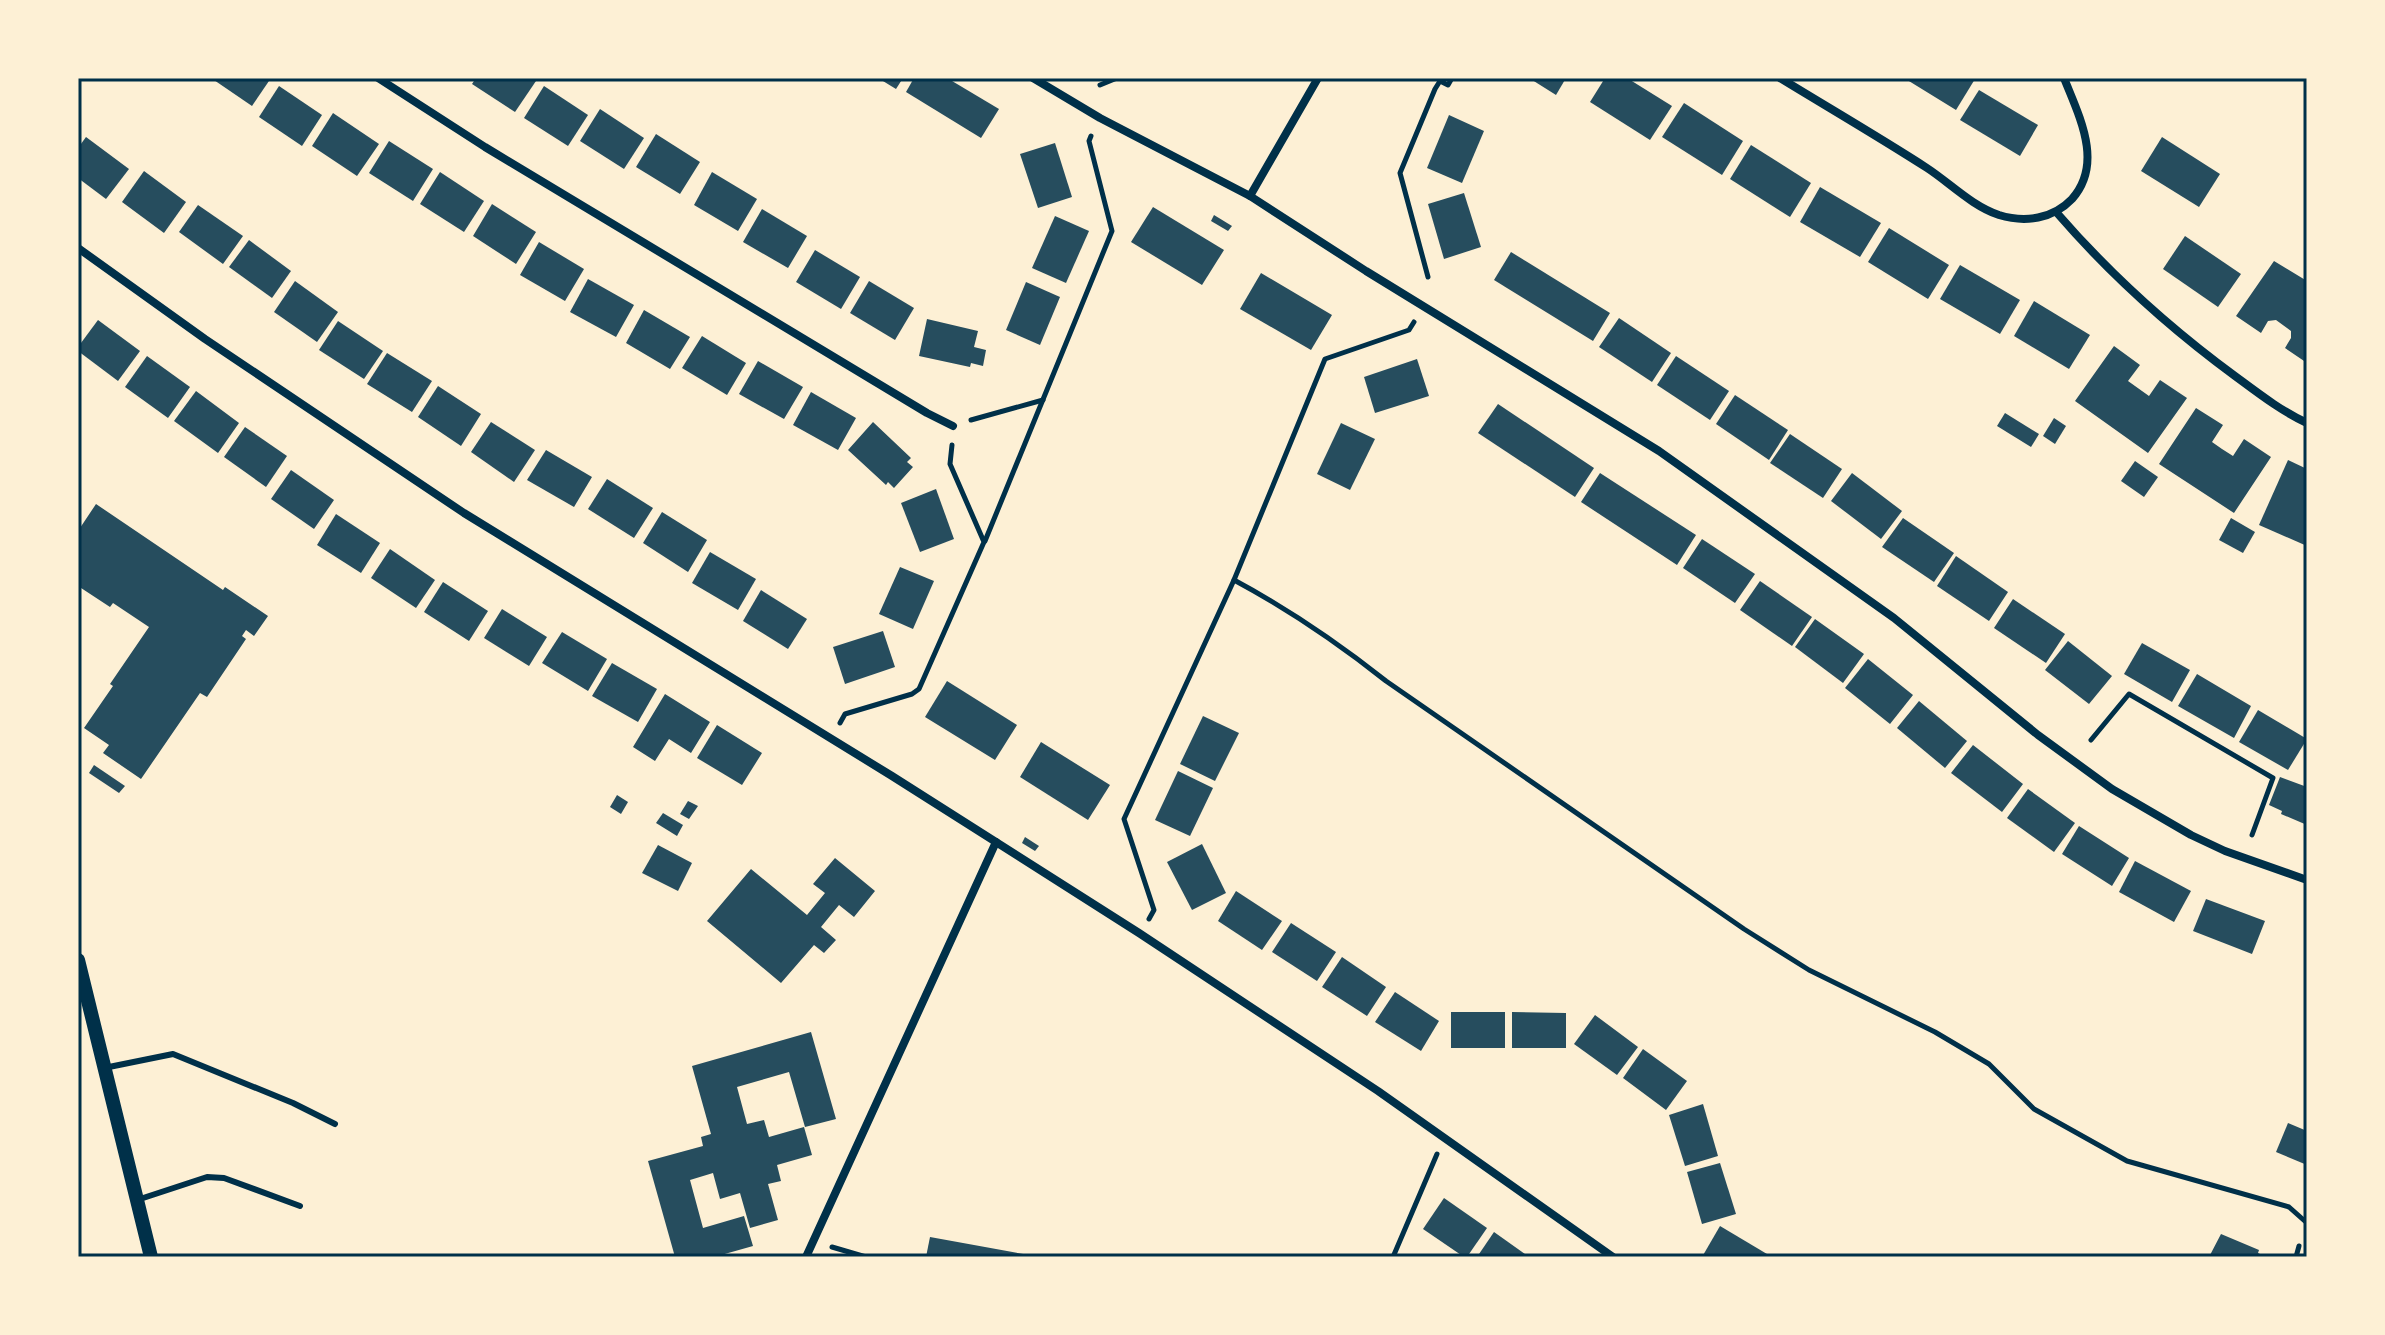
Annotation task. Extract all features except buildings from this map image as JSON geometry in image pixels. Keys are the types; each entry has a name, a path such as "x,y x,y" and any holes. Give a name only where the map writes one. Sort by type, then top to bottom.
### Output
{"street":[{"path":"378,78 485,147 953,426"},
{"path":"1033,78 1100,118 1250,196 1659,451 1894,618 2038,735 2112,789 2225,851 2307,880"},
{"path":"1250,196 1318,78"},
{"path":"1780,78 1928,168 1988,210 2016,218 2037,218 2057,213 2084,180 2089,156 2081,121 2064,78"},
{"path":"2057,213 2147,304 2206,355 2269,401 2307,423"},
{"path":"78,248 205,339 464,513 1139,933 1378,1091 1613,1257"},
{"path":"806,1257 996,842"},
{"path":"78,960 83,1004 104,1068 151,1257"}],"lane":[{"path":"104,1068 173,1054 293,1103 335,1124"},
{"path":"137,1200 207,1177 224,1178 300,1206"}],"path":[{"path":"1100,85 1117,78"},
{"path":"1428,277 1400,173 1435,89 1440,81 1448,85 1452,78"},
{"path":"853,712 912,694 919,689 1043,400 1112,231 1089,141 1091,136"},
{"path":"1139,933 1154,910 1124,819 1234,580 1325,359 1409,330 1425,306"},
{"path":"984,542 950,464 953,426 1043,400"},
{"path":"1234,580 1278,604 1342,647 1386,681 1757,937 1809,970 1935,1032 1989,1064 2034,1109 2127,1161 2289,1207 2307,1223"},
{"path":"2091,740 2129,694 2273,778 2252,835"},
{"path":"1393,1257 1444,1139"},
{"path":"813,1241 866,1257"},
{"path":"2296,1257 2299,1246"}]}
